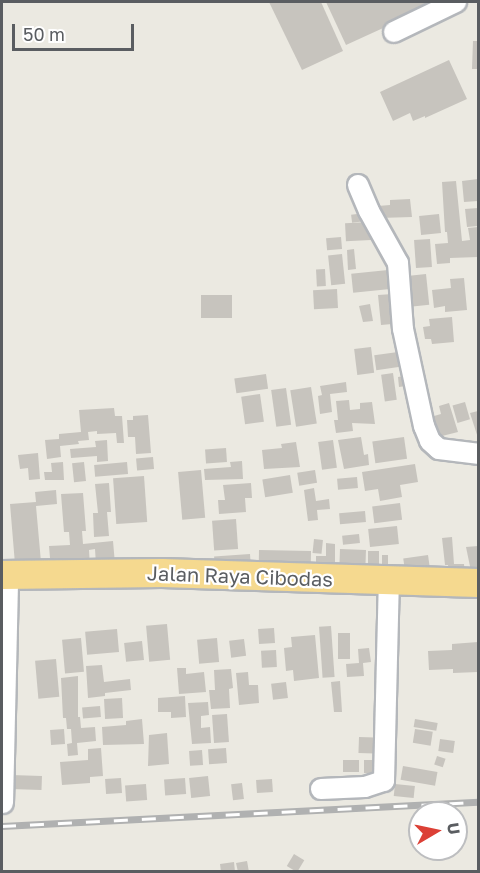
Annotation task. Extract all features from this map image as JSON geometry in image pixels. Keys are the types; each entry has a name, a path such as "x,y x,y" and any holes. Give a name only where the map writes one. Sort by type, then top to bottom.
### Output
{"highway":[{"name":"Jalan Raya Cibodas","path":"5,575 162,573 478,583"}],"street":[{"path":"394,32 456,2"},
{"path":"358,185 369,211 398,263 403,329 424,426 430,441 439,449 478,454"},
{"path":"3,803 5,575"},
{"path":"321,789 365,787 384,781 390,580"}],"building":[{"path":"269,2 321,2 343,51 302,70"},
{"path":"326,2 440,2 346,45"},
{"path":"473,41 478,41 478,69 472,69"},
{"path":"449,60 467,99 425,118 425,116 413,121 410,113 393,121 380,92"},
{"path":"478,179 478,201 464,202 462,181"},
{"path":"456,181 462,241 470,240 468,228 478,227 478,257 450,258 450,263 437,264 435,244 448,243 447,232 445,232 442,182"},
{"path":"410,199 412,217 379,218 378,206 390,205 390,200"},
{"path":"478,208 478,226 467,227 465,209"},
{"path":"365,213 366,221 352,223 351,215"},
{"path":"439,214 441,233 421,235 419,216"},
{"path":"370,222 371,240 346,241 345,223"},
{"path":"341,237 342,249 327,250 326,238"},
{"path":"430,239 432,267 416,268 414,240"},
{"path":"354,249 356,269 348,270 347,250"},
{"path":"342,254 345,284 331,285 328,255"},
{"path":"316,269 325,269 326,286 317,286"},
{"path":"388,270 390,289 353,293 351,274"},
{"path":"426,274 429,305 410,307 407,276"},
{"path":"464,278 467,310 445,312 445,306 434,308 432,290 451,288 450,279"},
{"path":"337,289 338,308 314,309 313,290"},
{"path":"393,294 395,310 390,310 392,324 381,325 378,295"},
{"path":"201,295 232,295 232,318 201,318"},
{"path":"370,304 373,321 363,322 359,306"},
{"path":"452,317 454,342 432,344 431,339 425,339 423,327 430,326 429,319"},
{"path":"371,347 374,373 357,375 354,349"},
{"path":"398,352 400,367 376,370 374,355"},
{"path":"393,373 397,400 385,401 381,375"},
{"path":"266,374 268,389 236,393 234,378"},
{"path":"404,376 406,386 399,387 398,377"},
{"path":"346,382 347,392 330,394 332,412 320,414 318,396 322,395 320,386"},
{"path":"311,387 317,424 296,427 290,390"},
{"path":"286,388 291,425 276,427 271,390"},
{"path":"260,394 264,422 245,424 241,397"},
{"path":"349,400 350,410 360,409 360,403 372,402 375,424 352,423 353,431 336,433 334,420 338,420 336,401"},
{"path":"465,402 470,419 457,423 453,406"},
{"path":"449,403 458,432 434,438 427,418 441,414 439,406"},
{"path":"114,408 115,416 122,416 124,443 117,443 116,433 88,432 89,440 78,441 79,444 60,446 61,457 47,459 45,440 59,439 59,434 81,432 79,410"},
{"path":"478,411 478,438 470,413"},
{"path":"148,415 151,453 136,454 135,437 128,437 127,420 133,420 133,416"},
{"path":"361,437 364,455 368,454 369,465 344,469 338,440"},
{"path":"404,437 407,459 375,463 372,441"},
{"path":"107,440 108,461 97,462 97,456 71,458 70,449 96,447 95,441"},
{"path":"333,440 337,468 322,470 318,442"},
{"path":"296,442 300,467 264,469 262,450 282,448 281,444"},
{"path":"226,448 227,462 206,463 205,449"},
{"path":"38,453 40,479 29,480 28,468 20,469 18,455"},
{"path":"153,457 154,469 137,470 136,458"},
{"path":"242,461 243,479 205,480 204,469 231,467 230,462"},
{"path":"63,462 64,480 45,480 44,472 52,472 51,463"},
{"path":"84,462 86,481 74,482 72,463"},
{"path":"127,462 128,474 95,477 94,465"},
{"path":"415,464 418,482 400,485 402,497 380,501 378,489 365,491 362,472"},
{"path":"201,470 205,518 182,520 178,472"},
{"path":"315,470 317,483 299,486 297,473"},
{"path":"290,475 293,493 265,497 262,479"},
{"path":"144,476 147,522 116,524 113,478"},
{"path":"357,477 358,488 338,490 337,479"},
{"path":"109,483 111,512 107,512 109,536 94,537 93,513 98,513 95,484"},
{"path":"251,483 252,498 245,498 246,512 219,514 218,500 225,500 223,485"},
{"path":"314,488 316,501 329,499 330,509 317,510 318,520 308,521 304,490"},
{"path":"56,490 57,504 36,506 41,562 15,564 10,504 36,502 35,492"},
{"path":"83,493 86,531 82,531 83,544 113,541 115,564 96,565 95,549 89,550 90,567 51,570 49,546 70,545 69,532 64,532 61,494"},
{"path":"400,503 402,520 374,523 372,506"},
{"path":"365,511 366,522 340,524 339,513"},
{"path":"236,519 238,549 214,551 212,521"},
{"path":"397,526 399,544 370,547 368,529"},
{"path":"359,534 360,543 343,545 342,536"},
{"path":"452,537 454,564 464,564 465,576 449,578 442,538"},
{"path":"314,539 323,540 321,554 313,553"},
{"path":"326,543 335,544 335,573 316,573 316,556 326,556"},
{"path":"478,546 478,575 472,576 466,547"},
{"path":"340,549 366,550 365,566 339,565"},
{"path":"259,550 311,551 311,570 259,569"},
{"path":"368,551 379,551 379,575 368,575"},
{"path":"250,554 251,567 215,569 214,557"},
{"path":"382,555 388,555 388,574 382,574"},
{"path":"428,555 430,570 405,573 403,558"},
{"path":"167,624 170,660 149,662 146,626"},
{"path":"331,626 335,677 323,678 319,627"},
{"path":"274,628 275,643 259,644 258,629"},
{"path":"117,629 119,652 87,655 85,632"},
{"path":"338,633 350,633 350,659 338,659"},
{"path":"315,635 319,678 294,681 293,670 286,671 284,648 292,647 291,637"},
{"path":"81,638 84,672 65,674 62,640"},
{"path":"217,638 219,662 199,664 197,640"},
{"path":"244,639 246,656 231,658 229,641"},
{"path":"142,641 144,660 126,662 124,643"},
{"path":"478,642 478,672 453,673 453,669 429,670 428,651 452,650 452,644"},
{"path":"369,648 371,662 363,663 364,676 347,677 346,664 359,663 358,649"},
{"path":"276,650 277,667 262,668 261,651"},
{"path":"56,659 59,697 38,699 35,661"},
{"path":"102,665 104,682 130,679 131,690 105,693 105,696 88,698 86,666"},
{"path":"177,668 186,668 186,674 204,672 206,692 179,694"},
{"path":"231,669 233,688 229,689 230,708 211,709 209,690 215,690 214,670"},
{"path":"248,672 249,685 258,685 259,703 239,705 236,673"},
{"path":"78,676 78,717 80,717 81,728 95,727 96,741 77,743 78,755 68,756 67,744 72,743 71,729 67,729 66,718 63,718 61,678"},
{"path":"340,681 342,712 334,712 331,682"},
{"path":"286,682 288,698 273,700 271,684"},
{"path":"185,696 186,717 171,718 171,712 158,712 158,698"},
{"path":"122,698 123,718 105,719 104,699"},
{"path":"208,702 209,715 201,716 201,728 210,727 211,743 192,744 188,703"},
{"path":"100,706 101,717 83,719 82,708"},
{"path":"227,714 229,742 214,743 212,715"},
{"path":"142,719 144,744 103,745 102,727 126,725 126,721"},
{"path":"415,719 438,723 436,731 414,727"},
{"path":"64,729 65,744 51,745 50,730"},
{"path":"415,729 433,732 431,746 413,743"},
{"path":"167,733 169,764 148,766 149,735"},
{"path":"359,737 383,738 382,754 358,753"},
{"path":"440,739 455,741 453,753 438,751"},
{"path":"101,748 103,776 90,777 90,783 62,785 60,762 88,760 88,749"},
{"path":"226,748 227,763 209,764 208,749"},
{"path":"202,750 203,765 190,766 189,751"},
{"path":"437,756 446,759 443,767 434,765"},
{"path":"343,760 359,760 359,772 343,772"},
{"path":"364,760 382,760 382,773 364,773"},
{"path":"403,766 437,772 435,786 401,780"},
{"path":"11,775 42,776 41,790 11,789"},
{"path":"208,776 210,796 191,798 189,778"},
{"path":"121,778 122,793 106,794 105,779"},
{"path":"185,778 186,794 165,795 164,779"},
{"path":"272,779 273,792 257,793 256,780"},
{"path":"242,783 244,799 233,800 231,784"},
{"path":"146,784 147,800 126,801 125,785"},
{"path":"395,784 415,786 414,798 394,796"},
{"path":"294,854 304,860 297,872 287,866"},
{"path":"247,861 249,872 238,872 236,863"},
{"path":"234,862 235,872 221,872 220,864"}],"railway":[{"path":"2,826 478,802"}]}
